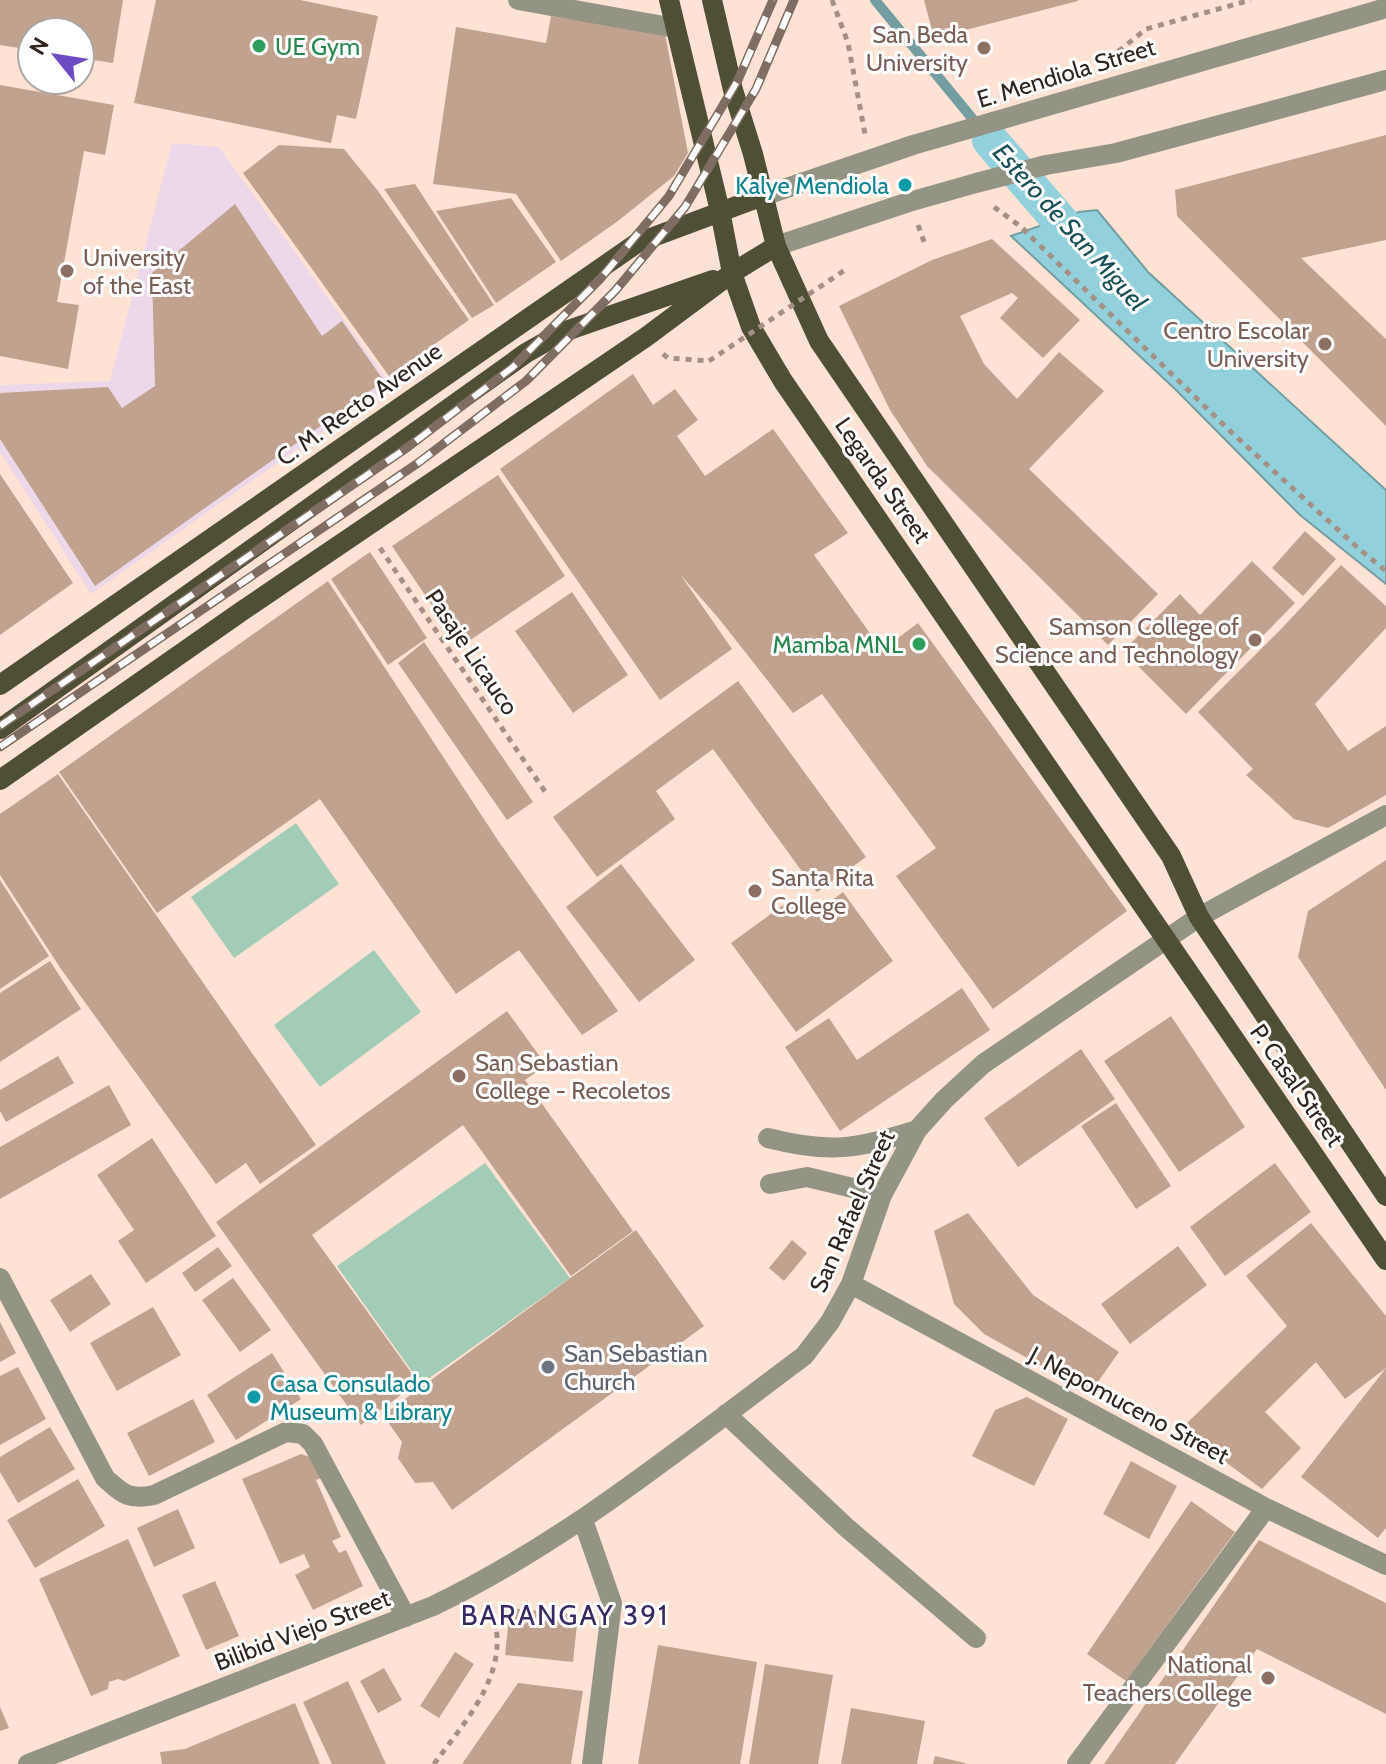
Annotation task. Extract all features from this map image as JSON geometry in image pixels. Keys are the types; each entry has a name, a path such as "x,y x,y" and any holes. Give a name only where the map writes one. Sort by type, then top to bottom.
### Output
{"main road":[{"name":"Legarda Street","path":"669,0 732,273 751,327 783,381 1126,879 1164,940"},
{"name":"Legarda Street","path":"712,0 776,246 795,292 833,364 1171,856 1199,917"},
{"name":"C. M. Recto Avenue","path":"0,685 637,243 763,196"},
{"path":"0,780 646,337 732,273 776,246"},
{"path":"0,729 526,353 563,332 732,273"},
{"name":"P. Casal Street","path":"1199,917 1386,1196"},
{"name":"P. Casal Street","path":"1164,940 1386,1260"}],"street":[{"path":"518,0 675,28"},
{"name":"E. Mendiola Street","path":"763,196 913,145 1386,8"},
{"path":"776,246 976,183 1046,165 1116,153 1386,80"},
{"name":"San Rafael Street","path":"583,1520 804,1356 830,1322 851,1284 882,1195 917,1130 983,1064 1199,917 1386,815"},
{"path":"768,1138 803,1147 839,1148 866,1146 917,1130"},
{"path":"770,1184 807,1177 882,1195"},
{"path":"0,1278 105,1478 123,1494 136,1498 154,1495 286,1432 303,1434 313,1444 406,1617"},
{"name":"J. Nepomuceno Street","path":"851,1284 1266,1508 1386,1565"},
{"path":"726,1414 847,1528 976,1638"},
{"path":"1077,1764 1266,1508"},
{"path":"583,1520 612,1603 592,1764"},
{"name":"Bilibid Viejo Street","path":"28,1764 406,1617 474,1587 583,1520"}],"path":[{"path":"832,0 848,43 870,159"},
{"path":"1146,29 1251,0"},
{"path":"1020,226 1229,430 1386,571"},
{"path":"646,337 668,358 709,361 845,270"},
{"name":"Pasaje Licauco","path":"366,527 548,796"},
{"path":"434,1764 484,1695 496,1663 498,1641 491,1607 474,1587"}],"shaded area":[{"path":"172,143 219,147 390,384 91,594 0,452 0,385 110,381"}],"green space":[{"path":"296,823 339,884 234,958 191,897"},
{"path":"374,950 421,1012 320,1087 274,1025"},
{"path":"485,1163 570,1278 421,1384 337,1266"}],"water":[{"path":"1097,210 1148,272 1386,490 1386,584 1300,515 1175,389 1011,236 1079,212"}],"building":[{"path":"0,0 123,0 113,63 96,60 96,16 16,16 16,48 0,45"},
{"name":"UE Gym","path":"156,0 300,0 378,16 356,119 337,115 331,143 134,103"},
{"path":"924,0 1078,0 1078,1 934,38"},
{"path":"551,16 665,34 688,153 674,176 561,261 516,194 433,184 456,27 546,43"},
{"path":"0,85 16,88 16,96 63,96 114,105 105,155 84,151 57,302 79,305 68,369 0,356"},
{"name":"Centro Escolar University","path":"1386,135 1386,240 1301,258 1386,339 1386,426 1177,216 1175,190"},
{"path":"279,145 344,149 378,191 469,320 389,376 243,173"},
{"path":"415,184 494,305 472,318 384,189"},
{"path":"511,198 556,262 496,303 436,211"},
{"path":"235,204 322,336 342,321 384,381 95,586 0,439 0,393 108,387 122,408 155,386 152,273"},
{"path":"992,239 1080,320 1043,358 1000,318 1018,298 1012,293 960,316 984,364 1017,399 1059,352 1104,391 1029,469 1158,594 1108,645 927,466 890,410 839,306 932,260"},
{"path":"633,374 653,405 675,389 698,420 677,436 705,476 773,429 848,533 814,555 882,650 918,623 1127,911 993,1009 896,876 936,848 822,694 793,713 680,574 732,649 660,700 500,469"},
{"path":"0,474 73,583 0,635"},
{"path":"498,475 565,576 460,647 392,546"},
{"path":"1305,531 1336,559 1303,596 1272,568"},
{"path":"370,552 427,638 388,665 331,579"},
{"path":"1252,561 1295,603 1186,714 1123,651 1180,594 1200,615"},
{"path":"1341,565 1386,606 1386,628 1315,704 1348,751 1386,726 1386,795 1328,828 1294,819 1246,775 1253,769 1198,712"},
{"path":"328,581 499,842 618,1011 582,1035 519,950 456,994 320,799 157,913 59,772"},
{"path":"572,592 628,675 573,713 515,631"},
{"path":"424,642 533,802 507,820 398,663"},
{"path":"738,681 866,857 817,892 713,749 656,791 675,819 597,877 553,817"},
{"path":"58,774 316,1145 260,1184 246,1163 216,1184 61,969 0,875 0,814"},
{"path":"1386,860 1386,1090 1298,957 1308,911"},
{"path":"621,864 695,960 639,1002 566,907"},
{"path":"0,880 49,956 0,989"},
{"path":"843,892 893,961 796,1032 731,943 790,900 805,920"},
{"path":"50,961 81,1009 0,1062 0,993"},
{"path":"962,988 990,1030 840,1131 785,1047 829,1018 857,1060"},
{"path":"507,1011 546,1065 525,1080 633,1231 571,1276 463,1125 312,1235 418,1382 361,1425 216,1222"},
{"path":"1171,1016 1245,1127 1179,1172 1104,1061"},
{"path":"1081,1049 1115,1099 1018,1167 984,1118"},
{"path":"58,1056 74,1083 6,1122 0,1111 0,1090"},
{"path":"109,1085 131,1125 0,1199 0,1147"},
{"path":"1116,1103 1171,1186 1136,1209 1081,1126"},
{"path":"152,1138 216,1236 146,1283 118,1241 134,1230 97,1175"},
{"path":"1275,1163 1311,1212 1225,1276 1190,1227"},
{"path":"968,1213 1033,1295 1119,1352 1090,1393 984,1334 954,1304 934,1231"},
{"path":"1311,1223 1386,1316 1386,1368 1345,1399 1316,1362 1265,1412 1301,1448 1262,1489 1220,1458 1186,1424 1287,1326 1246,1276"},
{"name":"San Sebastian Church","path":"636,1230 704,1326 452,1510 433,1482 415,1483 398,1458 402,1442 383,1415"},
{"path":"792,1240 807,1253 784,1281 769,1268"},
{"path":"1178,1246 1207,1285 1130,1344 1101,1304"},
{"path":"218,1247 232,1266 195,1292 182,1273"},
{"path":"91,1274 111,1304 70,1332 50,1300"},
{"path":"233,1278 271,1330 240,1352 202,1300"},
{"path":"153,1307 181,1355 117,1391 90,1343"},
{"path":"0,1322 16,1353 0,1362"},
{"name":"Casa Consulado Museum & Library","path":"272,1353 301,1399 236,1440 207,1395"},
{"path":"18,1367 46,1419 0,1445 0,1376"},
{"path":"1386,1368 1386,1528 1378,1538 1301,1477"},
{"path":"1027,1397 1068,1419 1034,1486 972,1456 995,1410"},
{"path":"193,1399 215,1442 149,1476 127,1433"},
{"path":"50,1427 75,1469 18,1503 0,1472 0,1457"},
{"path":"301,1454 313,1458 321,1478 316,1480 341,1537 332,1541 339,1553 346,1550 363,1586 313,1610 295,1575 310,1567 304,1554 280,1564 242,1479"},
{"path":"1131,1461 1177,1486 1149,1539 1103,1514"},
{"path":"78,1479 105,1526 35,1568 7,1520"},
{"path":"1191,1501 1235,1532 1126,1681 1087,1654"},
{"path":"178,1509 195,1548 154,1567 137,1528"},
{"path":"128,1539 180,1656 124,1681 109,1682 108,1689 91,1696 39,1579"},
{"path":"1259,1540 1386,1603 1386,1714 1257,1649 1175,1764 1104,1764"},
{"path":"215,1581 239,1636 206,1650 182,1595"},
{"path":"510,1608 578,1615 573,1662 505,1655"},
{"path":"658,1645 757,1662 740,1764 638,1764"},
{"path":"455,1652 474,1664 439,1718 420,1706"},
{"path":"765,1664 833,1675 818,1764 749,1764"},
{"path":"384,1668 402,1700 378,1713 360,1681"},
{"path":"348,1681 386,1764 332,1764 303,1702"},
{"path":"518,1683 583,1691 571,1764 462,1764"},
{"path":"295,1703 320,1764 162,1764 160,1752 185,1749"},
{"path":"0,1707 9,1728 0,1731"},
{"path":"851,1708 925,1721 917,1764 841,1764"},
{"path":"935,1756 965,1763 965,1764 933,1764"}],"waterway":[{"name":"Estero de San Miguel","path":"875,0 990,140"},
{"name":"Estero de San Miguel","path":"990,140 1091,257"}],"railway":[{"path":"0,726 408,447 513,367 601,278 669,196 738,80 773,0"},
{"path":"0,747 418,463 526,381 615,291 685,207 756,89 794,0"}],"place":[{"name":"UE Gym","path":"259,46"},
{"name":"San Beda University","path":"984,48"},
{"name":"Kalye Mendiola","path":"905,185"},
{"name":"University of the East","path":"67,271"},
{"name":"Centro Escolar University","path":"1325,344"},
{"name":"Samson College of Science and Technology","path":"1255,640"},
{"name":"Mamba MNL","path":"919,644"},
{"name":"Santa Rita College","path":"755,891"},
{"name":"San Sebastian College - Recoletos","path":"459,1076"},
{"name":"San Sebastian Church","path":"548,1367"},
{"name":"Casa Consulado Museum & Library","path":"254,1397"},
{"name":"National Teachers College","path":"1268,1678"}],"district":[{"name":"BARANGAY 391","path":"565,1615"}]}
